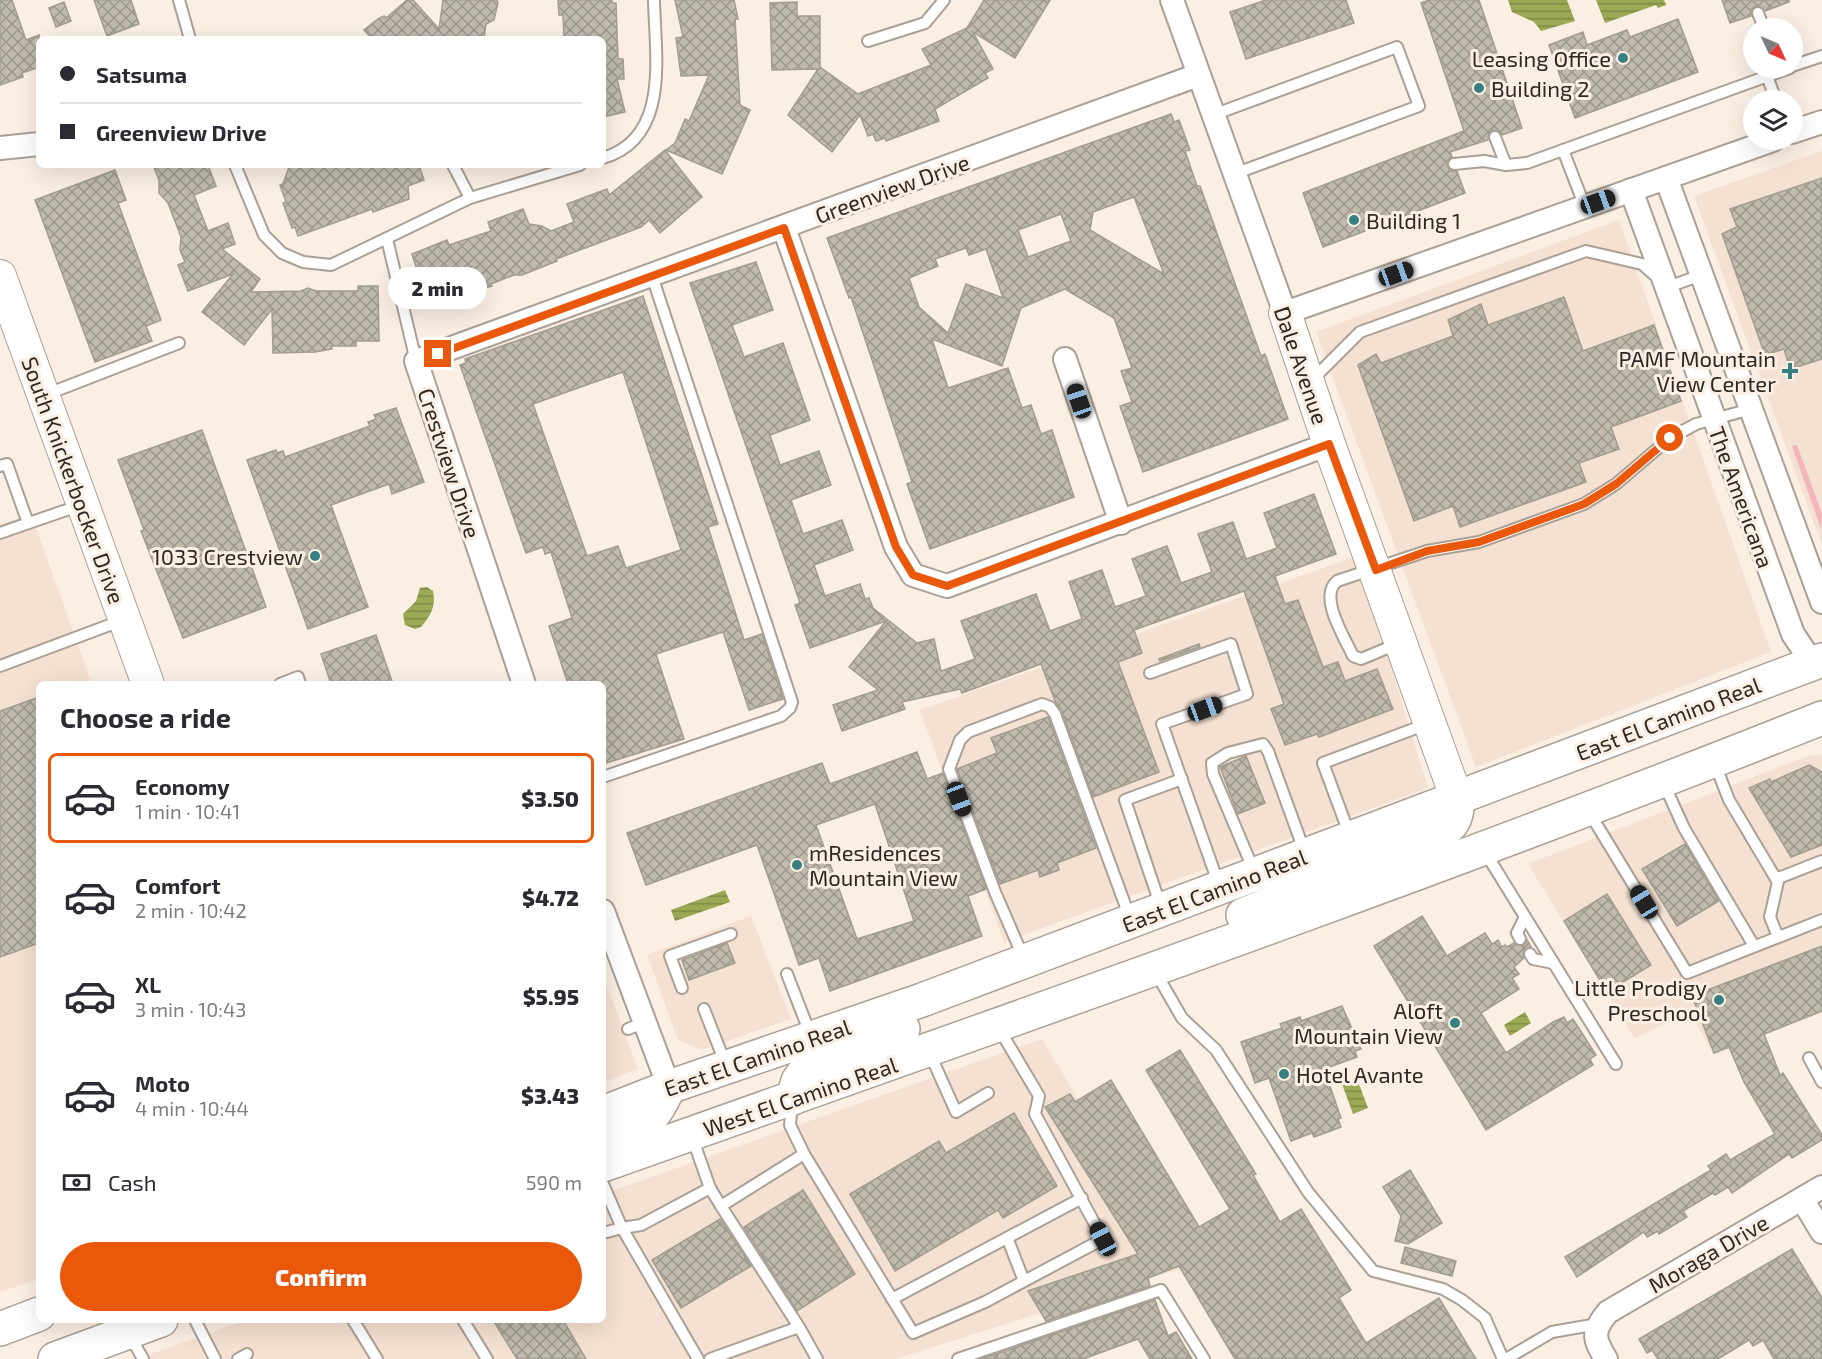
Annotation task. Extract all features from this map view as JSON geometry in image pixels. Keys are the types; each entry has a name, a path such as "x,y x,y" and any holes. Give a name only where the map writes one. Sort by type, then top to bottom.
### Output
{"main road":[{"name":"East El Camino Real","path":"606,1112 669,1086 922,1000 1351,838 1819,667"},
{"path":"998,1026 1483,849 1822,718"},
{"path":"1168,965 1236,917 1449,828 1458,811 1457,799"},
{"path":"793,1098 798,1081 807,1068 906,1028 922,1000"},
{"name":"West El Camino Real","path":"606,1164 998,1026"},
{"path":"606,1139 642,1126 653,1118 669,1086"},
{"path":"0,1329 36,1315"},
{"path":"68,1357 135,1345 158,1323"}],"street":[{"name":"Dale Avenue","path":"1172,0 1457,799"},
{"name":"Greenview Drive","path":"416,361 1198,75"},
{"path":"1803,128 1822,122"},
{"path":"0,148 36,144"},
{"path":"1285,313 1745,150"},
{"name":"The Americana","path":"1666,178 1822,602"},
{"name":"The Americana","path":"1631,190 1668,286 1793,634 1819,667"},
{"path":"784,228 896,547 913,575 947,586 1329,444"},
{"name":"South Knickerbocker Drive","path":"0,276 147,681"},
{"path":"1065,359 1121,523"},
{"name":"Crestview Drive","path":"416,361 523,681"},
{"path":"606,921 636,1026 669,1086"},
{"name":"Moraga Drive","path":"1598,1324 1608,1312 1624,1302 1822,1187"},
{"path":"1802,1198 1822,1232"},
{"path":"1598,1324 1598,1345 1606,1359"}],"lane":[{"path":"179,0 189,36"},
{"path":"606,157 614,155 643,132 656,95 654,0"},
{"path":"868,41 925,23 944,0"},
{"path":"1758,13 1760,18"},
{"path":"1213,114 1397,47 1419,106 1234,174"},
{"path":"1803,62 1822,56"},
{"path":"1454,164 1484,161 1506,165 1527,163 1761,78"},
{"path":"1496,137 1506,165"},
{"path":"1563,150 1585,207"},
{"path":"237,168 264,235 282,253 303,262 331,265 470,198 570,168"},
{"path":"455,168 470,198"},
{"name":"Crestview Drive","path":"387,239 416,361"},
{"path":"1309,384 1360,332 1586,251 1642,264 1668,286 1701,275"},
{"path":"606,776 781,716 790,708 792,702 652,276"},
{"path":"43,395 179,344"},
{"path":"1401,642 1360,659 1353,656 1331,605 1329,592 1337,581 1376,570 1427,551 1479,542 1584,504 1616,484 1670,438 1696,424 1751,409"},
{"path":"0,466 6,464 27,523"},
{"path":"0,533 84,504"},
{"path":"0,666 125,619"},
{"path":"1150,673 1231,644 1247,694 1162,724 1220,888"},
{"path":"288,681 298,677 299,681"},
{"path":"1025,962 994,892 949,769 960,740 968,732 978,728 1042,704 1050,707 1055,714 1131,922"},
{"path":"1351,838 1323,763 1430,723"},
{"path":"1255,875 1213,774 1212,763 1228,753 1263,744 1268,751 1306,856"},
{"path":"1714,760 1729,800 1776,879 1822,861"},
{"path":"1162,910 1125,800 1182,779"},
{"path":"1663,781 1684,828 1754,946"},
{"path":"1588,809 1687,973 1822,920"},
{"path":"1483,849 1616,1064"},
{"path":"1778,937 1770,917 1779,877"},
{"path":"1520,939 1517,933 1525,917"},
{"path":"682,988 670,956 731,934"},
{"path":"1530,954 1533,959 1553,963"},
{"path":"1168,965 1182,1018 1216,1050 1308,1192 1374,1271 1443,1289 1462,1300 1485,1318 1505,1359 1552,1332 1598,1324"},
{"path":"787,974 812,1039"},
{"path":"704,1009 727,1068"},
{"path":"793,1098 790,1125 804,1154 913,1333 985,1302 1103,1239 1035,1114 1039,1096 998,1026"},
{"path":"929,1050 956,1112 988,1093"},
{"path":"1809,1058 1822,1082"},
{"path":"691,1134 710,1188 799,1326 817,1359"},
{"path":"721,1206 804,1154"},
{"path":"606,1232 641,1225 710,1188"},
{"path":"606,1191 622,1228 698,1359"},
{"path":"892,1299 1008,1240 1082,1198"},
{"path":"1008,1240 1024,1281"},
{"path":"958,1359 1161,1290 1204,1359"},
{"path":"197,1323 215,1359"},
{"path":"355,1323 377,1359"},
{"path":"466,1323 486,1359"},
{"path":"710,1359 799,1326"}],"shaded area":[{"path":"1508,0 1567,0 1575,21 1541,31 1534,22 1512,12"},
{"path":"1596,0 1664,0 1666,5 1658,8 1656,5 1605,23"},
{"name":"PAMF Mountain View Center","path":"1822,151 1822,545 1694,196"},
{"path":"1619,220 1771,652 1476,767 1316,332"},
{"path":"1797,445 1822,514 1821,529 1792,446"},
{"path":"31,514 91,681 36,681 36,1280 0,1292 0,525"},
{"path":"1357,556 1428,788 1004,942 920,710"},
{"path":"427,587 433,591 434,597 430,615 421,627 415,629 405,625 403,614 416,601 420,588"},
{"path":"1822,754 1822,1013 1714,1055 1688,1010 1635,1039 1528,864 1808,756"},
{"path":"725,890 730,902 675,921 671,910"},
{"path":"751,916 791,1019 701,1050 678,1040 647,955"},
{"path":"606,983 638,1069 606,1081"},
{"path":"1525,1012 1531,1023 1510,1036 1504,1025"},
{"path":"1042,1039 1180,1269 895,1359 137,1359 239,1323 606,1323 606,1193"},
{"path":"1357,1079 1368,1108 1353,1114 1342,1084"}],"building":[{"path":"0,0 12,0 26,40 36,36 36,68 22,73 23,77 0,85"},
{"path":"94,0 131,0 139,24 107,36"},
{"path":"407,0 413,0 439,29 443,0 497,0 498,3 494,20 486,24 484,36 369,36 364,30 378,19 384,16 386,18"},
{"path":"558,0 612,0 612,3 616,3 618,59 623,59 624,79 617,79 625,112 606,116 606,36 564,36 563,15 559,15"},
{"path":"675,0 734,0 738,19 735,19 740,105 750,110 722,174 666,150 675,143 685,119 689,121 709,75 681,76 676,38 683,37"},
{"path":"984,0 1050,0 1015,58 973,32 993,69 985,73 988,78 935,109 939,121 886,141 885,138 876,141 873,134 868,136 860,115 832,152 788,115 818,69 772,70 770,3 797,2 797,16 820,16 820,67 858,94 931,65 922,49 967,28"},
{"path":"1266,0 1346,0 1354,23 1246,59 1230,12"},
{"path":"1429,0 1479,0 1522,128 1502,135 1493,130 1489,133 1488,140 1450,152 1452,157 1447,165 1450,171 1457,171 1465,193 1323,247 1303,193 1464,131 1421,3"},
{"path":"1722,0 1789,0 1789,2 1765,11 1756,6 1752,9 1751,16 1730,23"},
{"path":"64,2 71,21 56,27 49,8"},
{"name":"Leasing Office","path":"1678,19 1698,72 1575,118 1549,45 1583,32 1587,45 1627,30 1630,37"},
{"path":"1171,114 1174,122 1179,120 1190,150 1185,151 1197,186 1200,186 1261,356 1265,354 1288,419 1143,472 1120,406 1132,402 1121,371 1132,368 1114,318 1065,289 1021,308 1002,366 932,339 948,388 1008,368 1022,408 1031,405 1041,434 1052,430 1074,497 930,549 907,484 912,482 873,363 851,297 849,298 827,238","holes":["1134,197 1164,274 1090,230 1093,212","1061,214 1071,241 1028,257 1018,230","966,248 969,255 986,249 1003,298 966,284 948,333 919,307 909,278 938,266 935,259"]},
{"path":"665,150 702,197 660,233 649,220 641,227 556,259 557,261 522,275 514,275 491,284 492,286 428,305 412,254 447,240 449,245 491,231 488,222 523,209 529,224 542,226 551,231 574,222 567,204 607,189 609,195"},
{"path":"154,168 209,168 216,186 194,195 208,231 228,223 235,244 222,249 260,279 251,292 301,291 308,288 316,291 358,291 358,286 378,286 379,341 356,341 356,346 331,346 332,349 315,352 273,353 272,309 244,345 202,312 233,274 188,291 178,265 185,262 180,250 181,237 168,203 159,193 159,180"},
{"path":"289,168 420,168 424,180 408,186 409,199 373,212 372,209 298,236 295,227 292,228 283,203 286,202 280,185 283,184"},
{"path":"115,170 126,200 118,203 161,320 146,326 152,341 95,362 35,200"},
{"path":"1822,178 1822,359 1790,369 1784,349 1765,355 1722,234 1737,227 1730,209"},
{"path":"756,262 773,310 732,325 744,357 783,343 810,420 770,435 780,465 819,451 831,485 791,500 803,534 842,520 853,550 814,565 825,596 860,584 865,599 869,598 873,608 917,643 934,639 941,671 975,659 961,621 1036,594 1050,631 1082,619 1069,582 1102,570 1115,607 1146,596 1132,559 1167,546 1181,583 1212,572 1198,534 1233,522 1246,559 1277,548 1264,513 1314,494 1336,554 1275,576 1285,604 1298,600 1323,667 1338,662 1345,681 1377,669 1393,709 1319,737 1317,734 1285,745 1271,709 1284,704 1244,591 1134,630 1142,653 1118,662 1159,772 1093,797 1062,711 1055,701 1041,664 962,693 960,689 902,702 905,709 842,731 833,705 878,690 849,667 886,621 810,648 795,605 800,603 690,283"},
{"path":"643,296 718,524 708,527 744,640 762,634 783,699 749,710 723,632 656,654 684,739 606,763 606,681 567,681 549,626 572,618 551,552 545,554 543,547 526,553 460,365 466,363 465,359","holes":["623,372 681,550 626,568 618,546 587,556 533,404"]},
{"path":"1564,297 1583,351 1654,325 1681,401 1611,427 1619,449 1579,463 1586,482 1460,527 1453,506 1414,521 1358,365 1376,354 1381,363 1453,336 1448,320 1481,304 1488,325"},
{"name":"1033 Crestview","path":"396,408 424,482 392,494 389,484 331,505 368,607 308,629 247,460 276,450 277,453 283,451 285,457 370,426 368,422 376,419 374,415"},
{"path":"202,430 266,607 183,638 141,531 144,530 118,460"},
{"path":"376,635 392,681 330,681 321,654"},
{"path":"1199,644 1200,647 1160,661 1159,659"},
{"path":"36,698 36,944 0,957 0,711"},
{"path":"1048,717 1096,848 1057,863 1059,870 1040,877 1038,870 1000,884 957,769 997,753 991,738"},
{"name":"mResidences Mountain View","path":"917,752 927,779 943,773 986,889 968,896 982,936 830,991 819,958 799,965 757,845 646,885 627,833 822,763 830,784","holes":["875,804 914,921 857,939 816,825"]},
{"path":"1246,756 1265,803 1238,814 1220,767"},
{"path":"1809,765 1822,772 1822,845 1791,857 1749,788 1770,779 1771,782"},
{"path":"1685,844 1719,901 1677,926 1642,869"},
{"path":"1607,894 1651,965 1607,992 1564,921"},
{"name":"Aloft Mountain View","path":"1422,916 1447,956 1485,933 1492,944 1498,940 1502,947 1514,943 1523,946 1527,940 1531,947 1524,950 1524,958 1514,967 1519,974 1512,978 1519,989 1481,1013 1506,1053 1553,1022 1564,1017 1567,1023 1573,1019 1596,1055 1590,1059 1593,1065 1486,1130 1374,946"},
{"path":"727,943 735,963 689,980 682,960"},
{"path":"1822,946 1822,1011 1764,1034 1780,1075 1783,1073 1822,1135 1822,1140 1792,1158 1789,1154 1732,1193 1728,1187 1715,1195 1713,1193 1683,1211 1687,1217 1659,1234 1658,1231 1647,1237 1644,1232 1577,1277 1565,1257 1711,1170 1708,1166 1726,1154 1730,1160 1775,1134 1744,1082 1729,1047 1714,1053 1692,996"},
{"name":"Hotel Avante","path":"1342,1006 1361,1049 1355,1051 1357,1057 1324,1069 1341,1118 1338,1119 1341,1127 1314,1137 1312,1133 1291,1141 1269,1078 1255,1083 1241,1042 1282,1028 1280,1024 1300,1017 1301,1021"},
{"path":"1180,1050 1256,1174 1253,1175 1280,1222 1301,1209 1351,1290 1339,1298 1366,1343 1439,1298 1476,1359 1235,1359 1179,1266 1148,1278 1150,1286 1046,1321 1028,1291 1138,1254 1045,1107 1070,1094 1075,1102 1111,1080 1199,1227 1230,1209 1146,1070"},
{"path":"1014,1113 1057,1186 1003,1218 998,1210 895,1271 850,1194 939,1141 946,1153"},
{"path":"1410,1170 1442,1223 1408,1244 1395,1241 1401,1216 1383,1187"},
{"path":"803,1190 855,1274 797,1311 744,1227"},
{"path":"720,1219 751,1266 681,1308 652,1260"},
{"path":"1405,1247 1456,1261 1452,1276 1401,1263"},
{"path":"1792,1249 1822,1298 1822,1359 1774,1359 1763,1340 1753,1346 1749,1340 1718,1359 1658,1359 1652,1350 1647,1353 1639,1339"},
{"path":"1155,1300 1168,1336 1176,1332 1192,1359 1150,1359 1138,1339 1083,1359 981,1359"},
{"path":"495,1323 565,1323 586,1359 517,1359"}],"place":[{"name":"Leasing Office","path":"1623,58"},
{"name":"Building 2","path":"1479,88"},
{"name":"Building 1","path":"1354,220"},
{"name":"PAMF Mountain View Center","path":"1790,371"},
{"name":"1033 Crestview","path":"315,556"},
{"name":"mResidences Mountain View","path":"797,865"},
{"name":"Little Prodigy Preschool","path":"1719,1000"},
{"name":"Aloft Mountain View","path":"1455,1023"},
{"name":"Hotel Avante","path":"1284,1074"}],"route":[{"path":"438,354 784,228 896,547 913,575 947,586 1329,444 1376,570 1427,551 1479,542 1584,504 1616,484 1670,438"}]}
